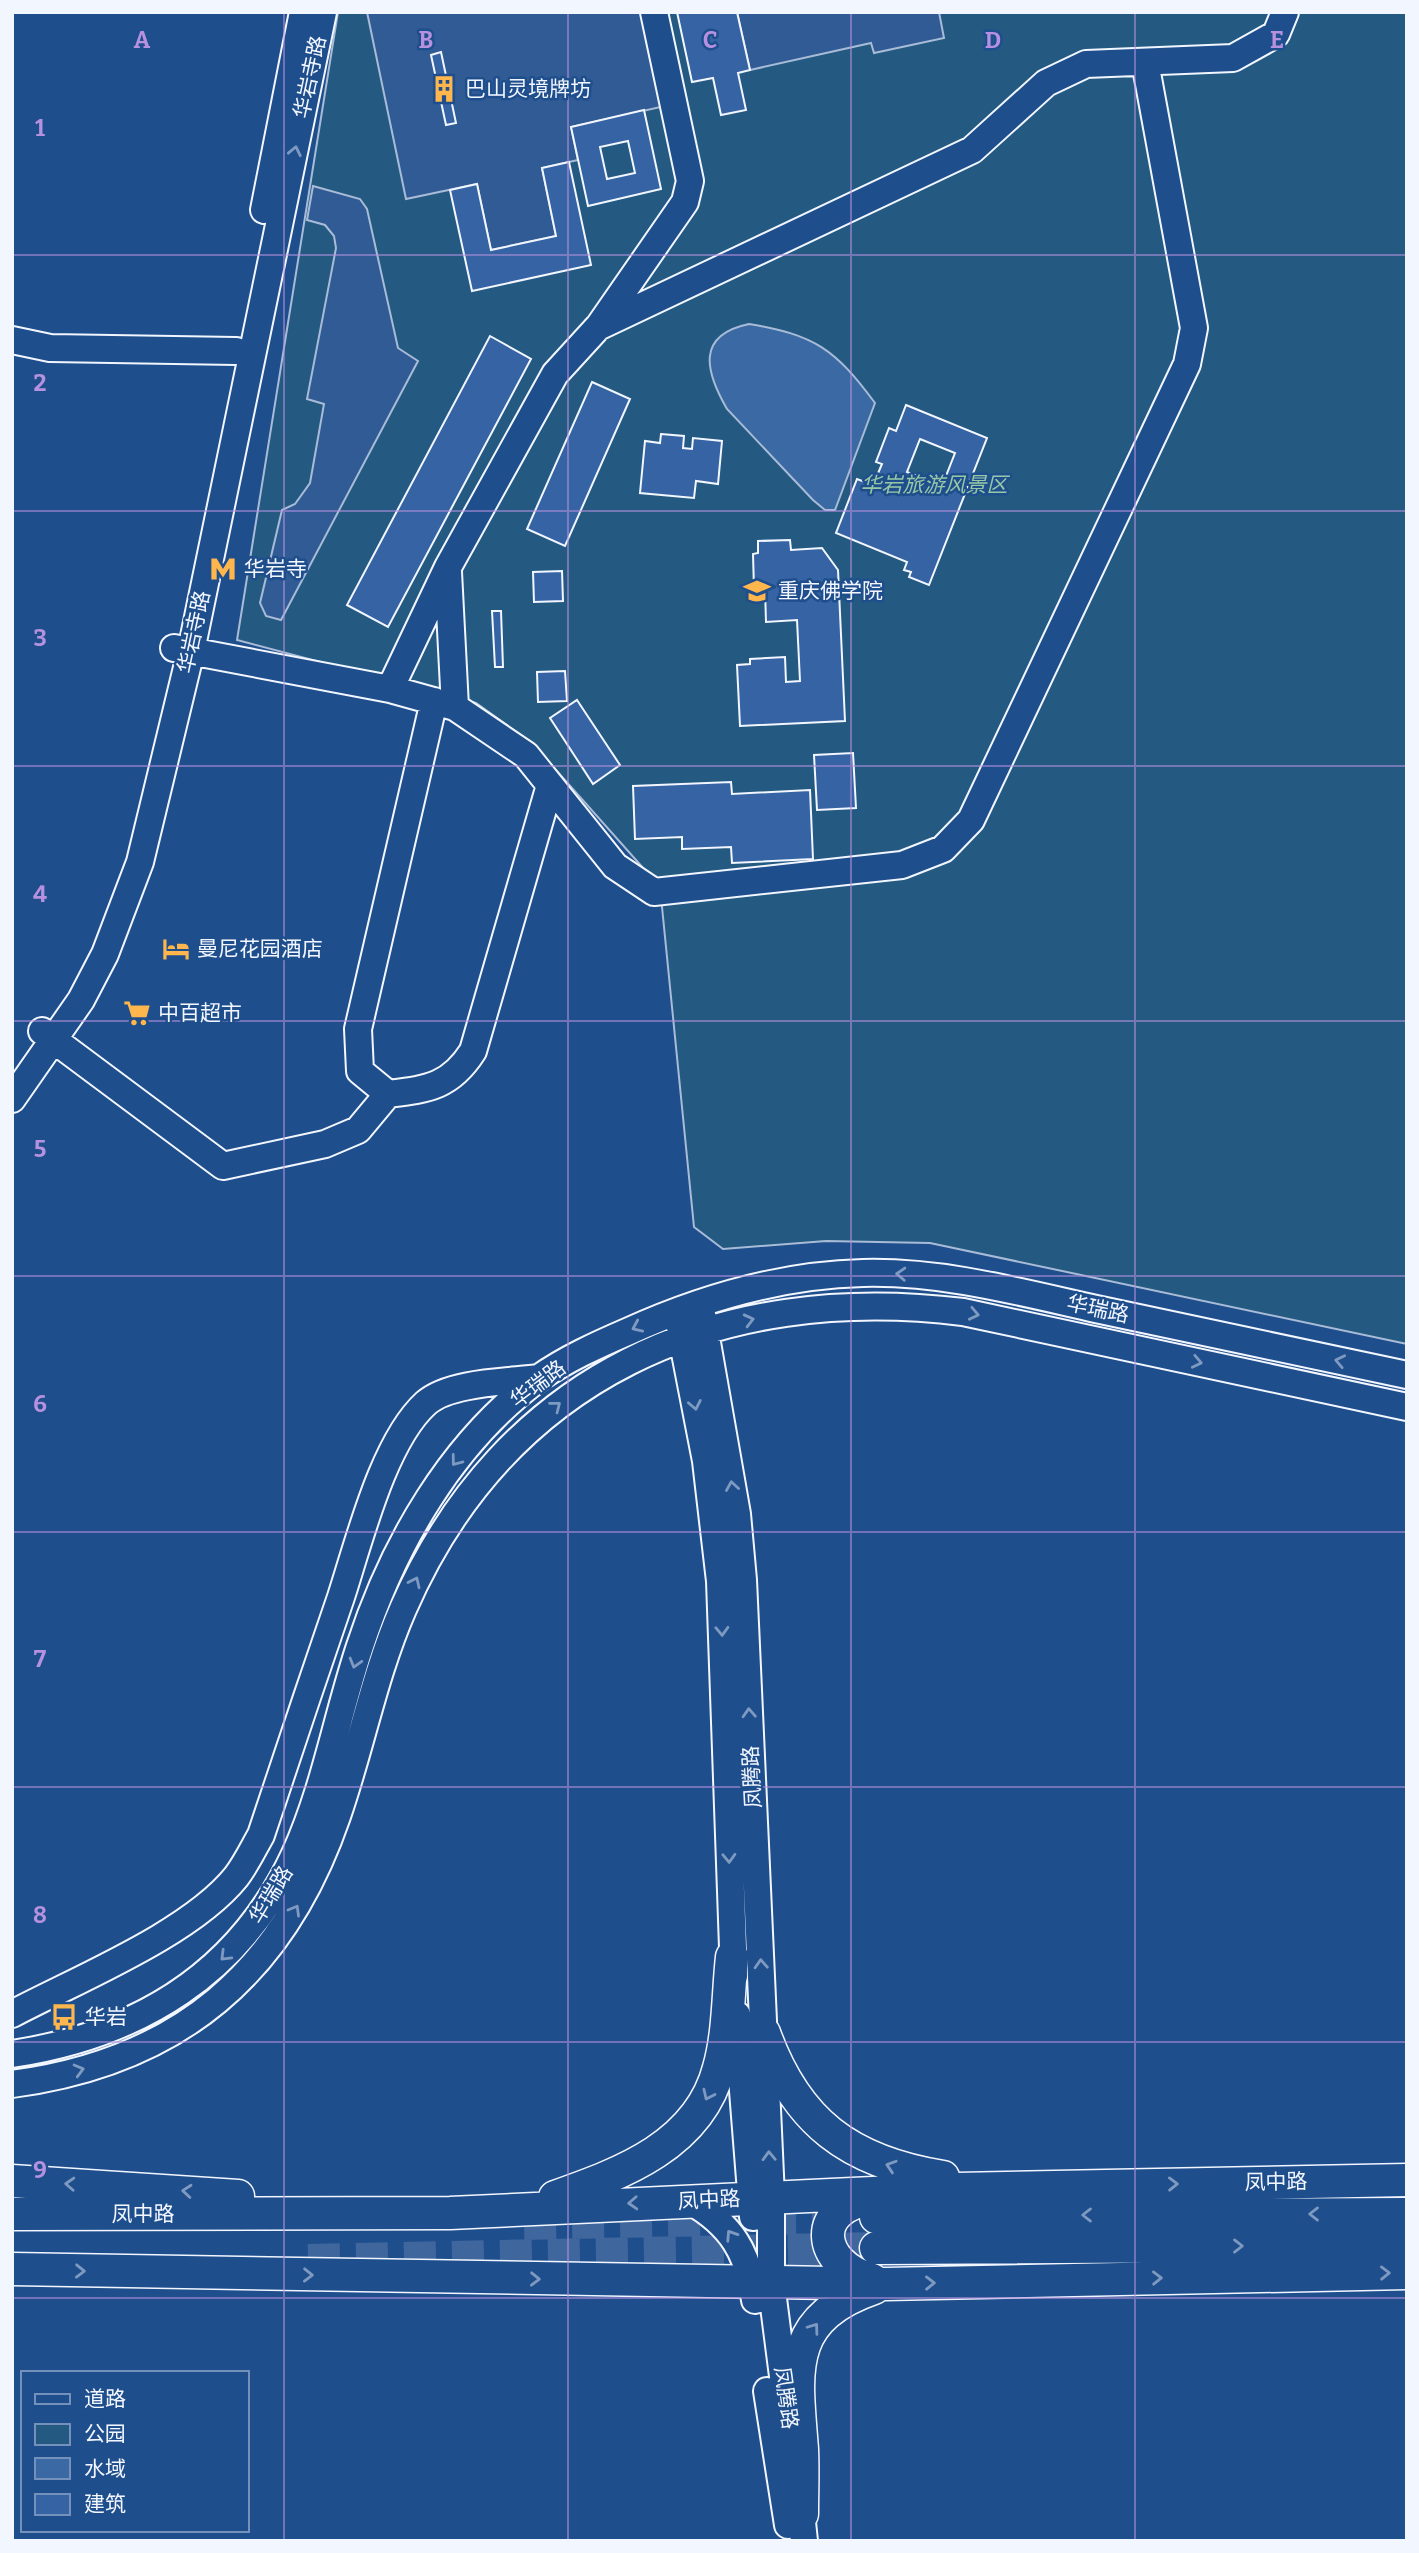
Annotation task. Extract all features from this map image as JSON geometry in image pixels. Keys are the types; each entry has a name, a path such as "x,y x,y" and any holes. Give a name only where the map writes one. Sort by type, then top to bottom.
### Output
{"main road":[{"path":"524,2208 607,2178 649,2158 686,2130 707,2100 720,2067 733,1957"},
{"path":"764,2032 776,2067 806,2112 846,2145 867,2157 910,2172 1007,2187"},
{"name":"凤中路","path":"12,2214 450,2213 1007,2187 1407,2180"},
{"path":"12,2181 127,2186 450,2213"},
{"path":"886,2284 857,2276 837,2263 828,2236 831,2223 839,2211 853,2203 957,2189"},
{"path":"876,2217 1407,2214"},
{"path":"876,2248 1407,2245"},
{"path":"12,2269 764,2273 813,2283 886,2284 1407,2273"},
{"path":"799,2532 802,2453 796,2389 800,2354 807,2337 829,2311 842,2301 886,2284"}],"street":[{"name":"华岩寺路","path":"182,649 236,351 303,12"},
{"name":"华岩寺路","path":"12,1099 49,1036 108,903 122,859 182,649 323,12"},
{"path":"390,689 448,568 555,374 598,327 685,202 690,181 654,12"},
{"path":"598,327 972,150 1046,83 1086,64 1233,58 1276,34 1285,12"},
{"path":"182,649 390,689 444,704 526,755 615,866 654,892 902,865 943,849 971,820 1194,345 1194,328 1145,62"},
{"path":"12,341 50,348 236,351"},
{"path":"388,1094 360,1070 358,1029 444,704 448,568"},
{"path":"49,1036 223,1166 325,1144 358,1130 388,1094 421,1090 445,1082 461,1071 473,1051 550,785"},
{"name":"华岩寺路","path":"12,1071 49,1036"},
{"name":"华瑞路","path":"12,2054 75,2042 122,2025 165,2003 210,1971 246,1935 272,1899 296,1852 316,1800 360,1645 399,1551 427,1500 467,1447 539,1378 584,1351 688,1306 767,1283 816,1275 867,1273 918,1275 975,1283 1407,1375"},
{"name":"凤腾路","path":"688,1306 737,1514 743,1580 764,2032 760,2197 755,2227 764,2273"},
{"name":"华瑞路","path":"12,2084 83,2070 135,2052 180,2028 225,1995 263,1957 294,1913 319,1865 402,1611 423,1566 482,1475 558,1403 597,1379 694,1334 815,1308 918,1306 963,1312 1407,1407"},
{"name":"凤腾路","path":"694,1334 720,1581 733,1957 760,2197"},
{"path":"12,2014 169,1932 197,1913 236,1876 261,1835 378,1487 406,1428 426,1403 440,1394 454,1389 539,1378"},
{"path":"690,2201 712,2213 728,2228 747,2264 764,2273 785,2513 799,2532"}],"green space":[{"name":"华岩旅游风景区","path":"338,12 1407,12 1407,1344 930,1243 826,1241 723,1249 694,1227 660,887 532,743 476,703 237,640"}],"shaded area":[{"path":"367,12 654,12 674,104 571,127 578,160 542,168 556,236 491,250 477,184 406,199"},
{"path":"737,12 939,12 944,38 874,53 871,43 750,70"},
{"path":"313,186 360,199 367,209 398,348 418,361 281,620 266,616 260,603 282,510 295,504 310,483 324,404 307,399 336,248 334,236 325,225 307,220"}],"water":[{"path":"749,324 791,333 822,347 848,369 875,403 835,510 825,510 813,500 727,409 719,395 710,368 713,346 732,329"}],"building":[{"path":"677,12 737,12 750,70 738,73 746,110 721,115 713,78 692,82"},
{"name":"巴山灵境牌坊","path":"441,52 456,123 446,125 431,55"},
{"path":"644,110 661,189 588,206 571,127","holes":["628,141 635,173 607,179 600,147"]},
{"path":"569,162 591,265 472,291 450,190 477,184 491,250 556,236 542,168"},
{"path":"490,336 531,359 388,627 347,605"},
{"path":"592,382 630,399 565,546 527,529"},
{"path":"906,405 987,438 929,585 909,577 911,572 904,570 907,562 836,533 857,479 873,485 882,464 876,462 889,428 896,431","holes":["920,439 955,453 942,486 907,472"]},
{"path":"661,434 684,436 683,448 692,449 693,438 722,441 718,484 696,481 694,498 640,493 645,441 660,443"},
{"path":"790,540 791,550 822,548 838,570 845,721 740,726 737,665 750,664 750,659 785,657 786,682 800,681 797,620 766,622 765,589 754,589 753,554 758,553 758,541"},
{"path":"562,571 563,601 534,602 533,572"},
{"path":"492,611 501,611 503,667 495,667"},
{"path":"565,671 567,701 538,702 537,672"},
{"path":"577,700 620,765 593,784 550,718"},
{"path":"853,753 856,808 817,810 814,755"},
{"path":"731,782 732,794 810,790 813,859 732,863 731,847 682,849 682,837 635,839 633,786"}],"tunnel":[{"path":"524,2224 857,2217"},
{"path":"308,2260 876,2248"}],"place":[{"name":"巴山灵境牌坊","path":"444,89"},
{"name":"华岩寺","path":"223,569"},
{"name":"重庆佛学院","path":"757,591"},
{"name":"曼尼花园酒店","path":"176,949"},
{"name":"中百超市","path":"137,1013"},
{"name":"华岩","path":"64,2017"}]}
